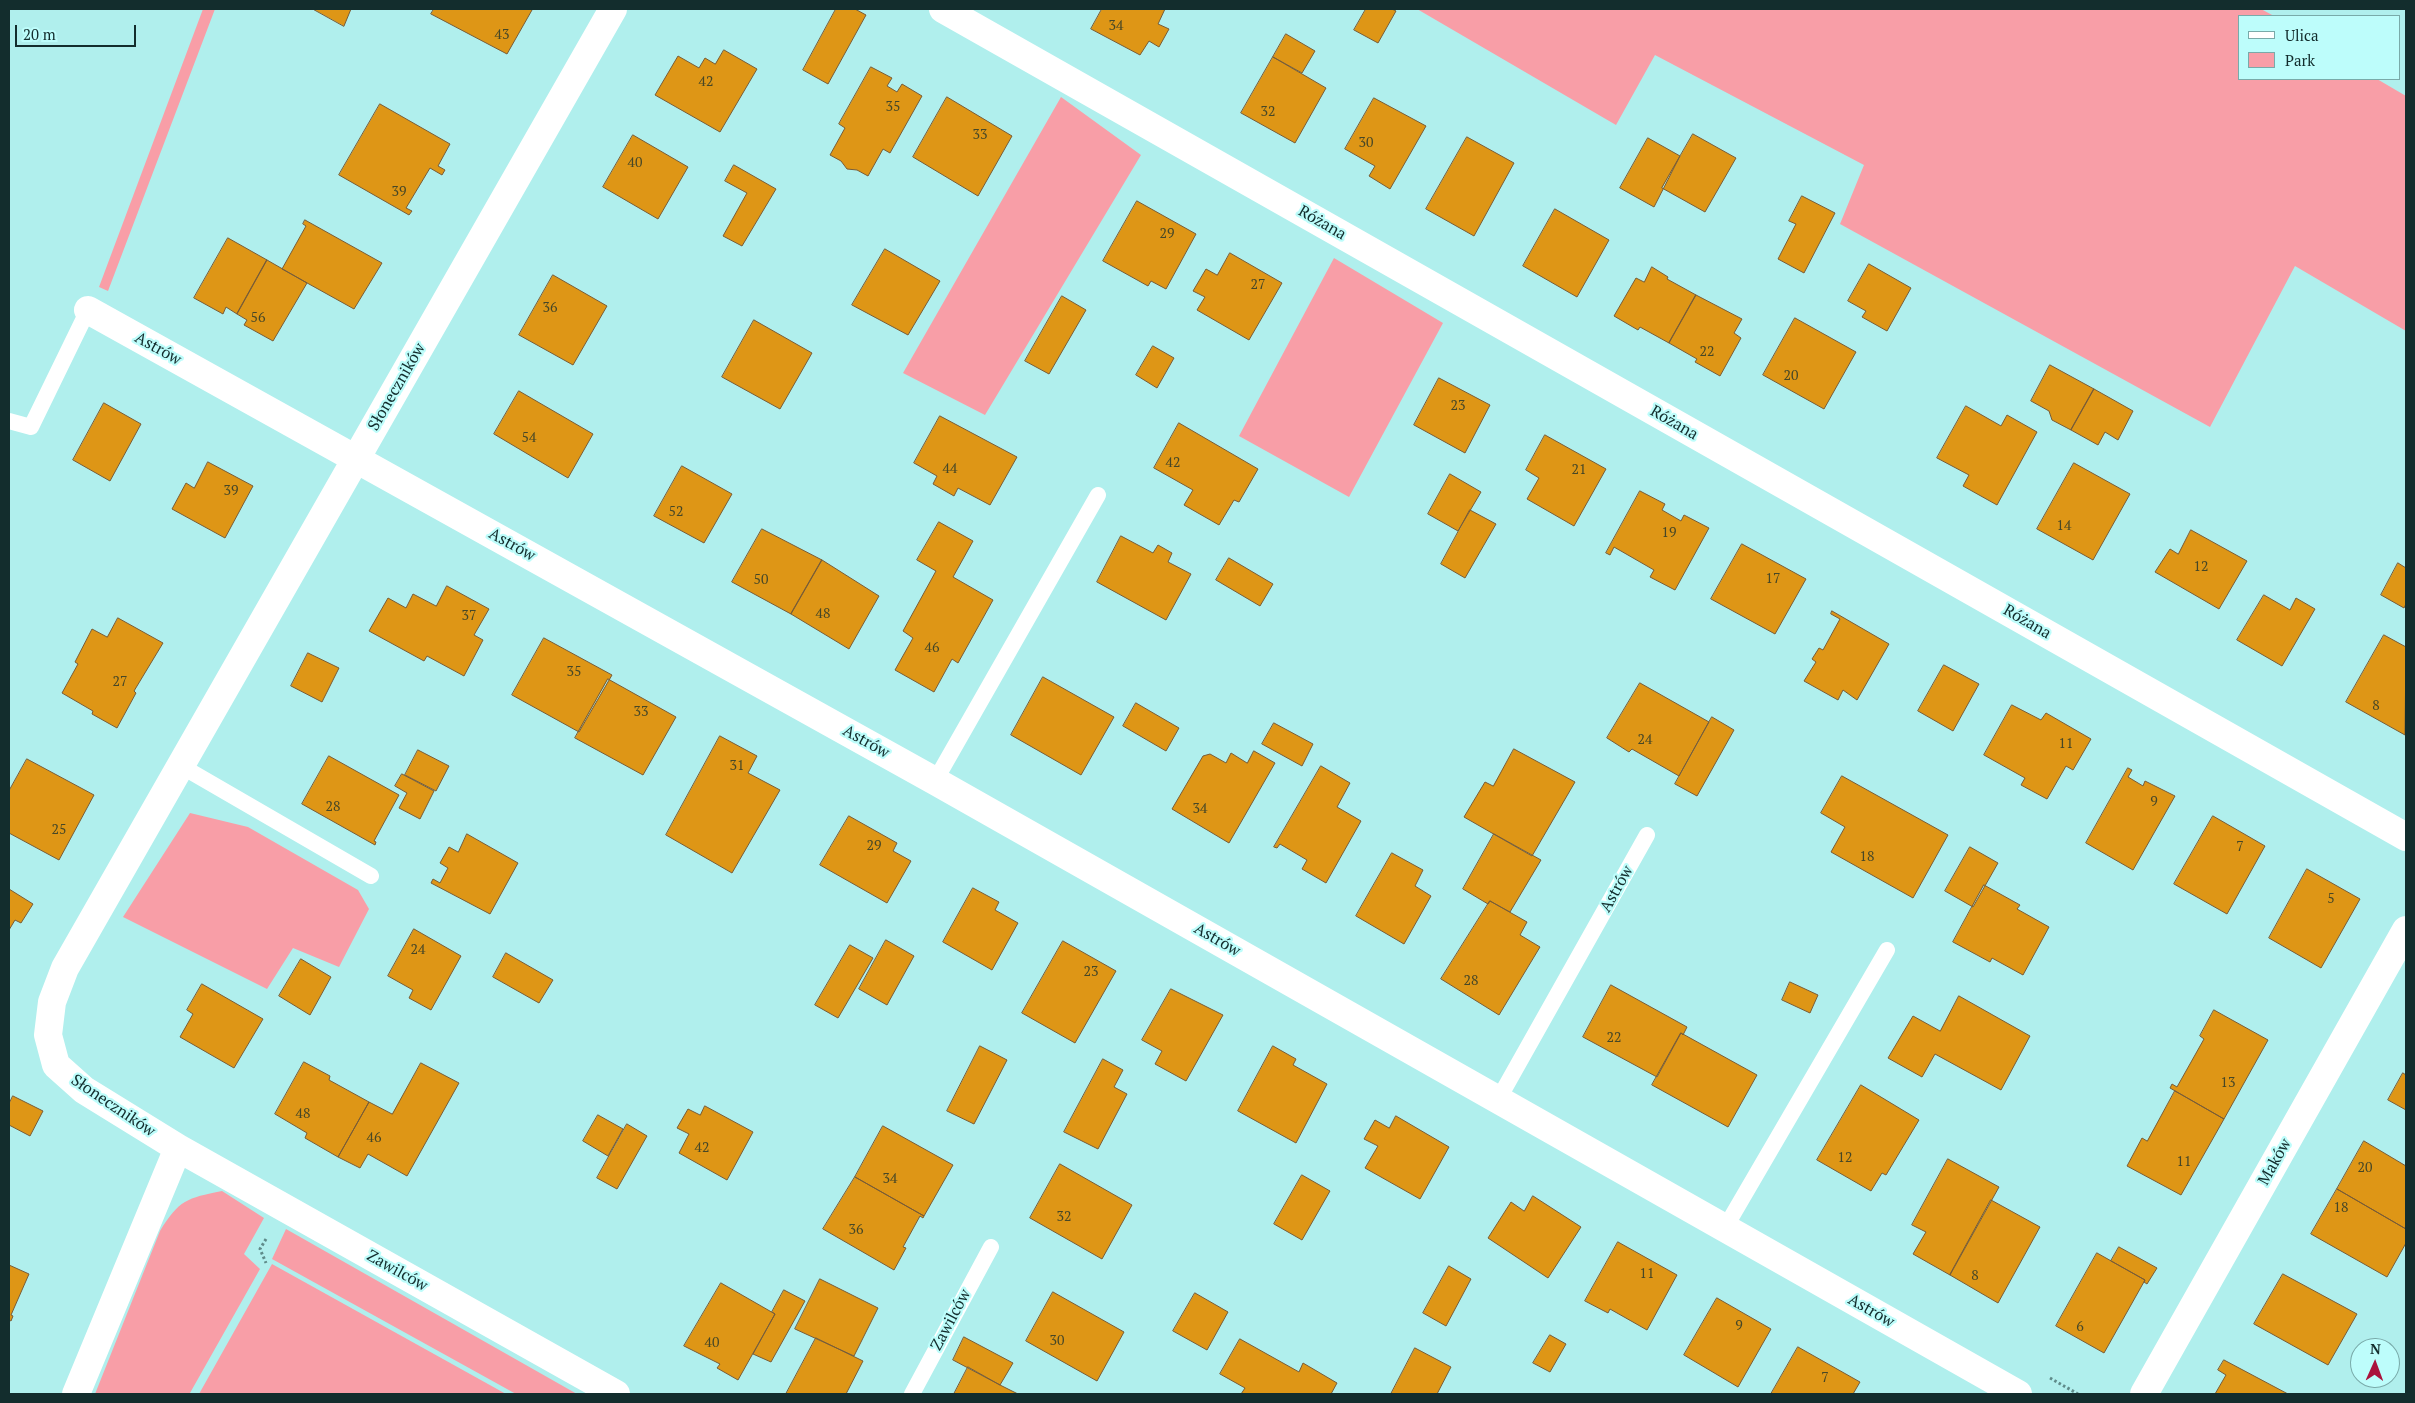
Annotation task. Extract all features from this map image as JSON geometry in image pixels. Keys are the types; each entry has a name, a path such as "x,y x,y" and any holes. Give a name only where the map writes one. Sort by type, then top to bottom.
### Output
{"street":[{"name":"Słoneczników","path":"178,1148 77,1084 56,1066 48,1035 52,1002 65,968 613,9"},
{"name":"Różana","path":"943,9 2406,837"},
{"name":"Astrów","path":"88,310 935,781 2018,1394"},
{"name":"Maków","path":"2144,1394 2406,930"},
{"path":"76,1394 178,1148"},
{"name":"Zawilców","path":"178,1148 616,1394"}],"lane":[{"path":"9,421 31,427 88,310"},
{"path":"935,781 1098,495"},
{"path":"181,766 371,876"},
{"name":"Astrów","path":"1498,1100 1647,835"},
{"path":"1725,1228 1887,950"},
{"name":"Zawilców","path":"912,1394 991,1247"}],"path":[{"path":"2044,1374 2078,1394"}],"green space":[{"path":"203,9 215,9 108,291 99,287"},
{"path":"1417,9 2261,9 2272,15 2238,15 2238,80 2379,80 2406,96 2406,331 2295,266 2210,427 1840,224 1864,165 1655,55 1616,125"},
{"path":"1061,97 1141,155 985,415 903,373"},
{"path":"1334,258 1443,323 1349,497 1239,436"},
{"path":"190,813 248,827 358,890 369,909 339,967 293,948 267,989 123,917"},
{"path":"222,1191 264,1218 244,1254 260,1269 190,1393 192,1394 95,1394 160,1231 173,1213 185,1202"},
{"path":"286,1229 577,1394 516,1394 272,1259"},
{"path":"272,1264 506,1394 199,1394"}],"building":[{"path":"313,9 351,9 344,26"},
{"path":"434,9 532,10 507,54 431,14"},
{"path":"836,9 855,9 866,15 828,84 803,70"},
{"path":"1102,9 1165,9 1158,24 1169,29 1159,47 1149,41 1140,55 1091,29"},
{"path":"1366,9 1392,9 1396,11 1378,43 1354,30"},
{"path":"1286,34 1315,51 1302,73 1273,57"},
{"path":"724,50 757,69 720,132 655,95 678,56 699,68 705,58 715,64"},
{"path":"1273,57 1326,88 1295,143 1241,113"},
{"path":"871,67 892,78 887,86 897,92 902,84 922,96 890,153 883,149 868,176 857,170 847,169 841,161 830,155 845,128 839,124"},
{"path":"947,97 1012,136 978,196 913,157"},
{"path":"1374,98 1426,126 1390,189 1369,176 1375,166 1345,149"},
{"path":"380,104 450,144 438,166 445,170 442,175 430,168 406,208 412,211 409,215 339,175"},
{"path":"1693,134 1736,158 1705,212 1662,188"},
{"path":"633,135 688,167 658,219 603,187"},
{"path":"1467,137 1514,163 1474,236 1426,209"},
{"path":"1648,138 1680,156 1654,207 1620,188"},
{"path":"734,165 776,189 742,246 723,236 747,193 725,181"},
{"path":"1802,196 1835,213 1804,273 1778,259 1796,224 1789,221"},
{"path":"1137,201 1196,234 1166,289 1151,281 1148,286 1103,261"},
{"path":"1555,209 1609,240 1577,297 1523,266"},
{"path":"305,220 382,263 354,309 282,269 306,226 303,224"},
{"path":"228,238 267,260 237,314 226,307 223,314 194,298"},
{"path":"885,249 940,281 908,335 852,305"},
{"path":"1230,253 1282,283 1249,340 1197,310 1205,297 1193,291 1206,269 1217,275"},
{"path":"267,260 307,283 273,341 244,325 247,320 237,314"},
{"path":"1869,264 1911,288 1887,331 1862,317 1866,311 1848,301"},
{"path":"1652,267 1668,277 1667,279 1696,295 1669,343 1640,327 1638,330 1614,316 1636,278 1644,282"},
{"path":"553,275 607,306 573,365 519,335"},
{"path":"1696,295 1742,319 1734,333 1741,338 1720,376 1695,362 1697,359 1669,343"},
{"path":"1062,296 1086,310 1049,374 1025,361"},
{"path":"1795,318 1856,352 1824,409 1763,375"},
{"path":"754,320 812,353 780,409 722,377"},
{"path":"1153,346 1174,358 1157,388 1136,375"},
{"path":"2050,365 2094,389 2071,430 2052,420 2049,411 2031,401"},
{"path":"1439,378 1490,405 1465,453 1414,425"},
{"path":"2094,389 2133,411 2118,440 2105,432 2098,445 2071,430"},
{"path":"519,391 593,434 568,478 494,434"},
{"path":"104,403 141,424 110,481 73,460"},
{"path":"1966,406 2001,426 2007,415 2037,432 1997,505 1963,486 1969,475 1937,458"},
{"path":"940,416 1017,457 990,505 958,488 954,496 933,484 937,476 914,463"},
{"path":"1179,423 1258,469 1239,502 1234,500 1219,525 1184,505 1193,490 1154,468"},
{"path":"1545,435 1606,469 1574,526 1527,499 1539,478 1526,470"},
{"path":"208,462 253,486 225,538 172,509 186,483 194,488"},
{"path":"2074,463 2130,494 2093,560 2037,529"},
{"path":"682,466 732,494 704,543 654,516"},
{"path":"1450,474 1481,492 1458,531 1428,514"},
{"path":"1640,491 1665,504 1662,510 1681,521 1684,515 1709,528 1675,590 1650,577 1654,570 1614,547 1610,555 1606,553"},
{"path":"1470,510 1496,524 1465,578 1441,564"},
{"path":"939,522 973,541 953,577 993,600 958,663 952,659 934,692 895,670 913,638 903,631 936,571 917,560"},
{"path":"762,529 822,560 791,614 732,582"},
{"path":"2191,530 2247,561 2219,609 2155,572 2170,549 2178,554"},
{"path":"1121,536 1153,553 1158,545 1172,553 1168,562 1191,574 1166,620 1097,582"},
{"path":"1742,544 1806,579 1775,634 1711,599"},
{"path":"1229,558 1273,584 1260,606 1216,580"},
{"path":"822,560 879,596 849,649 791,614"},
{"path":"2398,563 2406,568 2406,604 2404,608 2381,595"},
{"path":"447,586 489,609 474,635 483,640 464,676 427,656 424,661 369,631 388,598 406,608 413,594 436,606"},
{"path":"2264,595 2290,610 2296,598 2315,609 2282,666 2237,640"},
{"path":"1832,611 1889,644 1857,700 1843,690 1838,700 1804,681 1816,662 1812,659 1819,648 1823,650 1840,619 1831,614"},
{"path":"118,618 163,643 134,691 136,693 117,728 92,714 93,711 62,693 78,664 75,662 92,629 107,637"},
{"path":"2384,635 2406,647 2405,735 2346,702"},
{"path":"544,638 612,675 579,732 512,695"},
{"path":"308,653 339,668 322,702 291,686"},
{"path":"1944,665 1979,684 1953,731 1918,711"},
{"path":"1043,677 1114,717 1081,775 1011,735"},
{"path":"608,679 676,717 643,775 575,738"},
{"path":"1640,683 1709,722 1679,776 1632,749 1629,752 1607,738"},
{"path":"1136,703 1179,728 1166,751 1123,726"},
{"path":"2012,705 2041,720 2046,713 2091,739 2073,770 2066,766 2047,799 2021,785 2025,778 1984,755"},
{"path":"1712,717 1734,730 1697,796 1675,784"},
{"path":"1274,723 1313,744 1302,766 1262,744"},
{"path":"720,736 757,756 748,773 780,790 732,873 666,835"},
{"path":"1514,749 1575,782 1532,856 1464,817 1485,782 1493,786"},
{"path":"418,750 449,766 436,791 405,775"},
{"path":"1254,751 1275,763 1229,843 1172,809 1203,756 1210,754 1226,763 1231,753 1247,763"},
{"path":"329,756 399,795 374,841 376,842 375,845 302,804"},
{"path":"27,759 94,795 59,860 9,833 9,791"},
{"path":"1321,766 1350,783 1337,807 1361,821 1326,883 1302,869 1307,860 1280,844 1277,848 1274,847"},
{"path":"2128,768 2132,770 2128,777 2143,786 2145,781 2175,796 2133,870 2086,843"},
{"path":"402,774 434,791 420,819 399,808 407,793 395,786"},
{"path":"1842,776 1948,835 1913,898 1831,852 1845,827 1821,813"},
{"path":"849,816 897,843 893,851 911,861 887,903 820,865"},
{"path":"2213,816 2265,846 2227,914 2174,884"},
{"path":"467,834 518,863 490,914 431,883 433,879 440,883 448,868 440,863 449,847 458,852"},
{"path":"1494,834 1541,860 1510,912 1490,901 1488,904 1463,889"},
{"path":"1970,847 1998,863 1973,907 1945,891"},
{"path":"1392,853 1423,870 1415,886 1431,896 1404,944 1356,916"},
{"path":"2307,869 2360,899 2321,968 2269,938"},
{"path":"1984,885 2020,905 2017,909 2049,927 2023,975 1992,958 1990,962 1953,942"},
{"path":"973,888 999,902 995,910 1018,923 992,970 943,942"},
{"path":"9,889 33,904 21,923 15,920 9,930"},
{"path":"1490,901 1527,922 1520,935 1540,947 1499,1015 1441,979"},
{"path":"414,929 461,956 431,1010 409,998 413,990 388,976"},
{"path":"886,940 914,956 887,1005 859,989"},
{"path":"1063,941 1116,971 1075,1043 1022,1013"},
{"path":"850,945 873,958 838,1018 815,1005"},
{"path":"506,953 553,980 539,1003 493,977"},
{"path":"301,959 331,977 310,1015 279,996"},
{"path":"1790,982 1818,995 1810,1013 1782,1000"},
{"path":"202,984 263,1019 234,1068 180,1037 193,1014 187,1010"},
{"path":"1611,985 1687,1027 1683,1035 1681,1033 1657,1077 1583,1037"},
{"path":"1171,989 1223,1015 1186,1081 1155,1064 1162,1051 1142,1040"},
{"path":"1959,996 2030,1036 2001,1090 1935,1054 1922,1077 1888,1058 1913,1016 1940,1031"},
{"path":"2214,1010 2268,1040 2224,1119 2170,1088 2172,1084 2177,1087 2204,1039 2200,1036"},
{"path":"1681,1033 1757,1075 1728,1127 1652,1085"},
{"path":"980,1046 1007,1060 974,1124 947,1111"},
{"path":"1273,1046 1296,1059 1293,1065 1327,1084 1296,1143 1238,1111"},
{"path":"1103,1059 1123,1070 1114,1087 1127,1094 1098,1149 1064,1132"},
{"path":"304,1062 330,1076 329,1080 369,1102 338,1157 305,1138 307,1133 275,1114"},
{"path":"421,1063 459,1083 407,1176 368,1154 360,1168 338,1157 369,1102 392,1114"},
{"path":"2403,1073 2406,1075 2406,1110 2388,1100"},
{"path":"1861,1085 1919,1120 1886,1175 1882,1173 1871,1191 1817,1160"},
{"path":"2175,1091 2224,1119 2181,1195 2127,1166 2142,1138 2147,1141"},
{"path":"13,1096 43,1111 30,1136 9,1125 9,1104"},
{"path":"705,1106 753,1132 727,1180 679,1153 689,1134 677,1128 688,1109 700,1115"},
{"path":"598,1115 623,1129 608,1156 583,1141"},
{"path":"1396,1116 1449,1147 1420,1199 1365,1168 1378,1146 1364,1139 1375,1120 1389,1128"},
{"path":"627,1124 647,1136 617,1189 597,1178"},
{"path":"883,1126 953,1165 924,1216 855,1177"},
{"path":"2364,1141 2406,1166 2406,1229 2337,1189"},
{"path":"1948,1159 1999,1187 1950,1275 1913,1254 1926,1232 1912,1225"},
{"path":"1060,1164 1132,1205 1102,1259 1030,1218"},
{"path":"1302,1175 1330,1191 1302,1240 1274,1224"},
{"path":"855,1177 924,1216 923,1218 920,1216 903,1247 906,1248 894,1270 823,1229"},
{"path":"2337,1189 2406,1229 2406,1243 2387,1277 2311,1234"},
{"path":"1533,1196 1581,1227 1548,1278 1488,1238 1511,1202 1524,1211"},
{"path":"1991,1200 2040,1227 1998,1303 1950,1275"},
{"path":"1618,1242 1677,1275 1647,1330 1610,1309 1608,1313 1585,1301"},
{"path":"2119,1247 2157,1268 2147,1284 2144,1282 2145,1280 2111,1261"},
{"path":"2097,1253 2145,1280 2104,1353 2056,1326"},
{"path":"9,1265 29,1274 11,1315 13,1316 11,1321 9,1320"},
{"path":"1449,1266 1471,1279 1446,1326 1423,1313"},
{"path":"2283,1274 2357,1314 2328,1365 2254,1324"},
{"path":"820,1279 878,1308 854,1356 795,1329"},
{"path":"721,1283 775,1314 738,1380 717,1368 720,1364 684,1346"},
{"path":"784,1290 805,1301 771,1362 753,1354 775,1314 772,1312"},
{"path":"1053,1292 1124,1332 1097,1381 1026,1341"},
{"path":"1195,1293 1228,1312 1207,1350 1173,1331"},
{"path":"1717,1298 1771,1329 1738,1387 1684,1355"},
{"path":"1550,1335 1566,1344 1550,1372 1533,1363"},
{"path":"964,1337 1013,1363 1000,1385 953,1360"},
{"path":"816,1338 863,1361 846,1394 786,1394"},
{"path":"1240,1339 1299,1372 1303,1363 1337,1383 1331,1394 1241,1394 1245,1388 1220,1374"},
{"path":"1798,1347 1860,1382 1853,1394 1771,1394"},
{"path":"1415,1348 1451,1367 1437,1394 1391,1394"},
{"path":"2224,1360 2288,1394 2215,1394 2226,1375 2218,1370"},
{"path":"968,1367 1000,1385 1018,1394 954,1394"}]}
